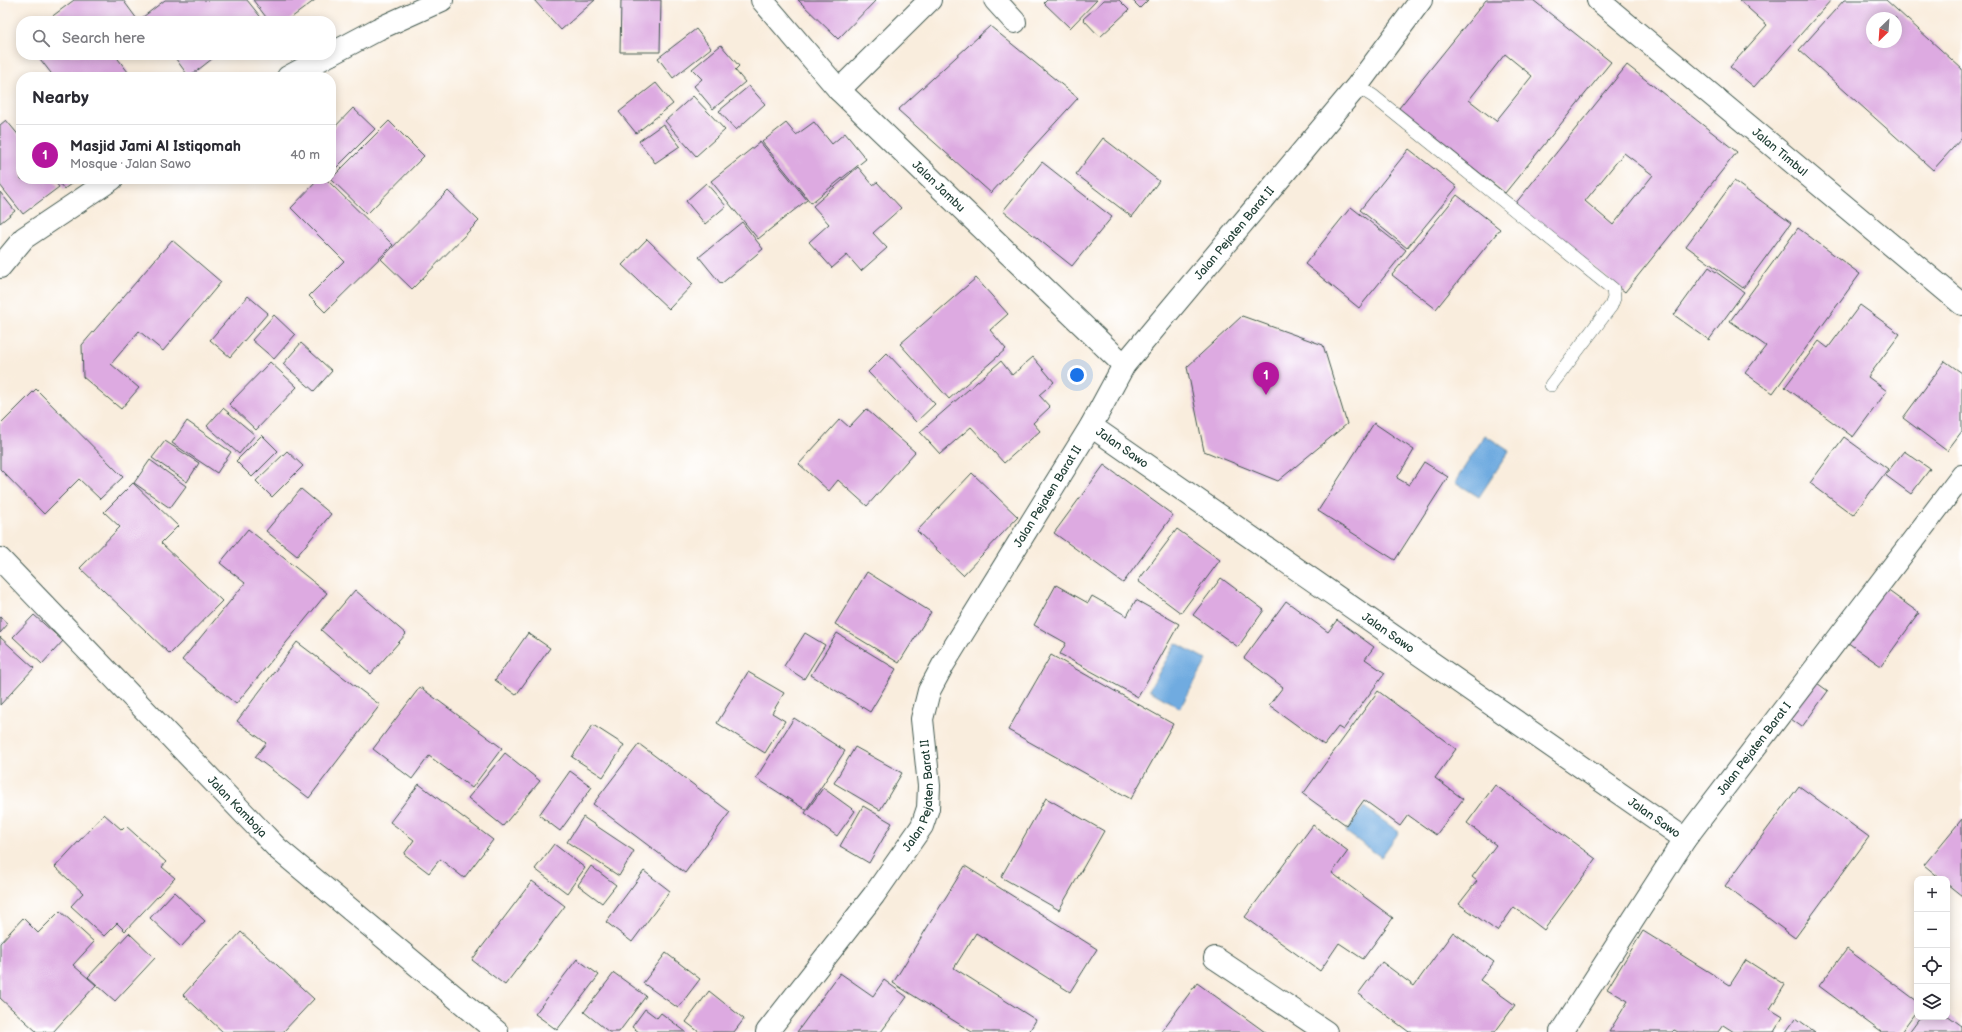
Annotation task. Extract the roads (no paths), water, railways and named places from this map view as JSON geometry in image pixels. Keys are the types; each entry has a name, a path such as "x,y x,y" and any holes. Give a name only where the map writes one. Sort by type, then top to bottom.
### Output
{"street":[{"path":"336,51 378,28 442,0"},
{"name":"Jalan Jambu","path":"762,0 839,90 1124,365"},
{"path":"839,90 930,0"},
{"path":"995,0 1015,22"},
{"name":"Jalan Pejaten Barat II","path":"767,1032 874,895 922,826 928,808 929,786 922,719 929,691 947,658 1091,426 1124,365 1357,86 1421,0"},
{"name":"Jalan Timbul","path":"1611,4 1962,304"},
{"path":"297,72 319,60"},
{"path":"0,267 24,238 105,184"},
{"name":"Jalan Sawo","path":"1091,426 1685,839"},
{"name":"Jalan Pejaten Barat I","path":"1561,1032 1685,839 1962,476"},
{"name":"Jalan Kamboja","path":"0,559 278,849 497,1032"},
{"path":"1215,958 1326,1032"}],"lane":[{"path":"1357,86 1373,96 1613,289 1614,298 1611,306 1551,386"}],"water":[{"path":"1485,435 1509,451 1479,497 1455,482"},
{"path":"1176,643 1207,660 1180,708 1149,690"},
{"path":"1364,807 1399,832 1381,857 1346,832"}],"place":[{"name":"Masjid Jami Al Istiqomah","path":"1266,395"}]}
